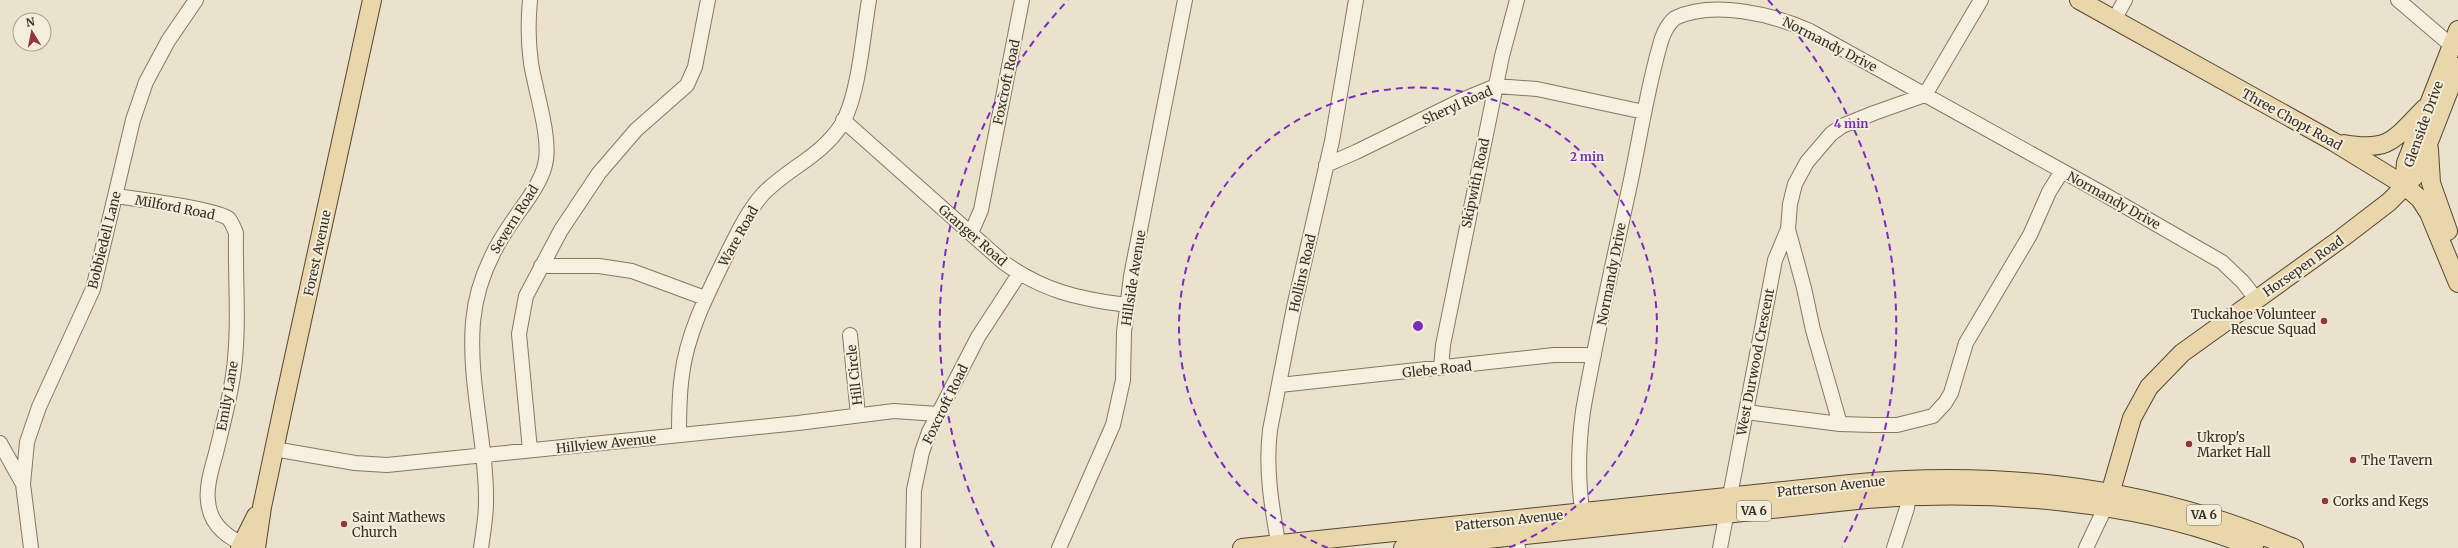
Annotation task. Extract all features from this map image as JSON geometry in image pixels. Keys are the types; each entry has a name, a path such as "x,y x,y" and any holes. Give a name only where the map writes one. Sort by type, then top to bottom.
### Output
{"main road":[{"name":"Forest Avenue","path":"247,547 262,507 372,0"},
{"name":"Three Chopt Road","path":"2079,0 2334,142 2404,185 2420,199 2429,213 2458,283"},
{"name":"Glenside Drive","path":"2404,185 2406,163 2455,38"},
{"name":"Glenside Drive","path":"2404,185 2416,175 2429,145 2458,67"},
{"path":"2334,142 2365,147 2384,145 2392,141 2430,103"},
{"path":"2429,145 2431,183 2448,231 2458,271"},
{"name":"Horsepen Road","path":"2108,501 2132,418 2149,387 2182,353 2380,210 2404,185"},
{"name":"Patterson Avenue","path":"1403,548 1516,535 1584,521 1727,505 1909,487 2012,480 2108,501 2161,504 2242,541 2294,548"},
{"name":"Patterson Avenue","path":"1242,548 1516,535"}],"street":[{"name":"Bobbiedell Lane","path":"23,484 27,442 39,407 93,289 133,120 146,82 168,40 196,0"},
{"name":"Severn Road","path":"481,548 486,503 472,336 479,290 492,256 542,174 547,156 543,120 531,62 528,37 530,0"},
{"path":"530,450 519,334 526,296 576,204 615,152 636,130 677,96 687,85 695,67 708,0"},
{"name":"Ware Road","path":"679,435 682,374 686,352 705,298 740,228 755,205 773,185 827,144 843,120 851,98 869,0"},
{"name":"Foxcroft Road","path":"971,233 981,210 1022,0"},
{"name":"Hillside Avenue","path":"1059,548 1114,425 1123,380 1124,332 1127,305 1185,0"},
{"name":"Hollins Road","path":"1278,546 1269,481 1268,458 1270,430 1280,385 1294,306 1326,165 1356,0"},
{"name":"Skipwith Road","path":"1441,368 1443,345 1496,86 1517,0"},
{"path":"1925,95 1981,0"},
{"path":"2114,20 2125,0"},
{"path":"2398,0 2455,38"},
{"name":"Normandy Drive","path":"1584,521 1578,446 1594,355 1644,112 1662,37 1667,27 1675,19 1691,9 1716,5 1740,6 1783,18 1810,30 2222,262 2243,282 2256,299"},
{"name":"Sheryl Road","path":"1326,165 1462,100 1496,86 1537,89 1644,112"},
{"name":"West Durwood Crescent","path":"1720,548 1775,260 1788,229 1790,204 1796,184 1807,162 1825,140 1842,126 1925,95"},
{"name":"Granger Road","path":"843,120 971,233 1020,274 1069,296 1127,305"},
{"path":"1746,412 1840,424 1897,425 1933,416 1939,411 1951,393 1966,342 2030,235 2037,216 2062,171"},
{"name":"Milford Road","path":"116,196 209,212 228,218 232,223"},
{"name":"Emily Lane","path":"232,223 236,233 235,348 233,376 211,473 208,501 211,514 218,527 228,538 247,547"},
{"name":"West Durwood Crescent","path":"1788,229 1804,288 1813,330 1840,424"},
{"path":"541,266 599,266 632,271 705,298"},
{"name":"Foxcroft Road","path":"913,548 916,478 922,452 938,414 978,337 1020,274"},
{"name":"Hill Circle","path":"850,335 858,415"},
{"name":"Glebe Road","path":"1280,385 1554,355 1594,355"},
{"name":"Hillview Avenue","path":"274,449 355,463 418,463 530,450 798,423 894,411 938,414"},
{"path":"0,443 23,484 31,548"},
{"path":"1894,548 1907,508 1909,487"},
{"name":"Horsepen Road","path":"2086,548 2108,501"}],"place":[{"name":"Tuckahoe Volunteer Rescue Squad","path":"2324,321"},
{"name":"Ukrop's Market Hall","path":"2189,444"},
{"name":"The Tavern","path":"2353,460"},
{"name":"Corks and Kegs","path":"2325,501"},
{"name":"Saint Mathews Church","path":"344,524"}]}
